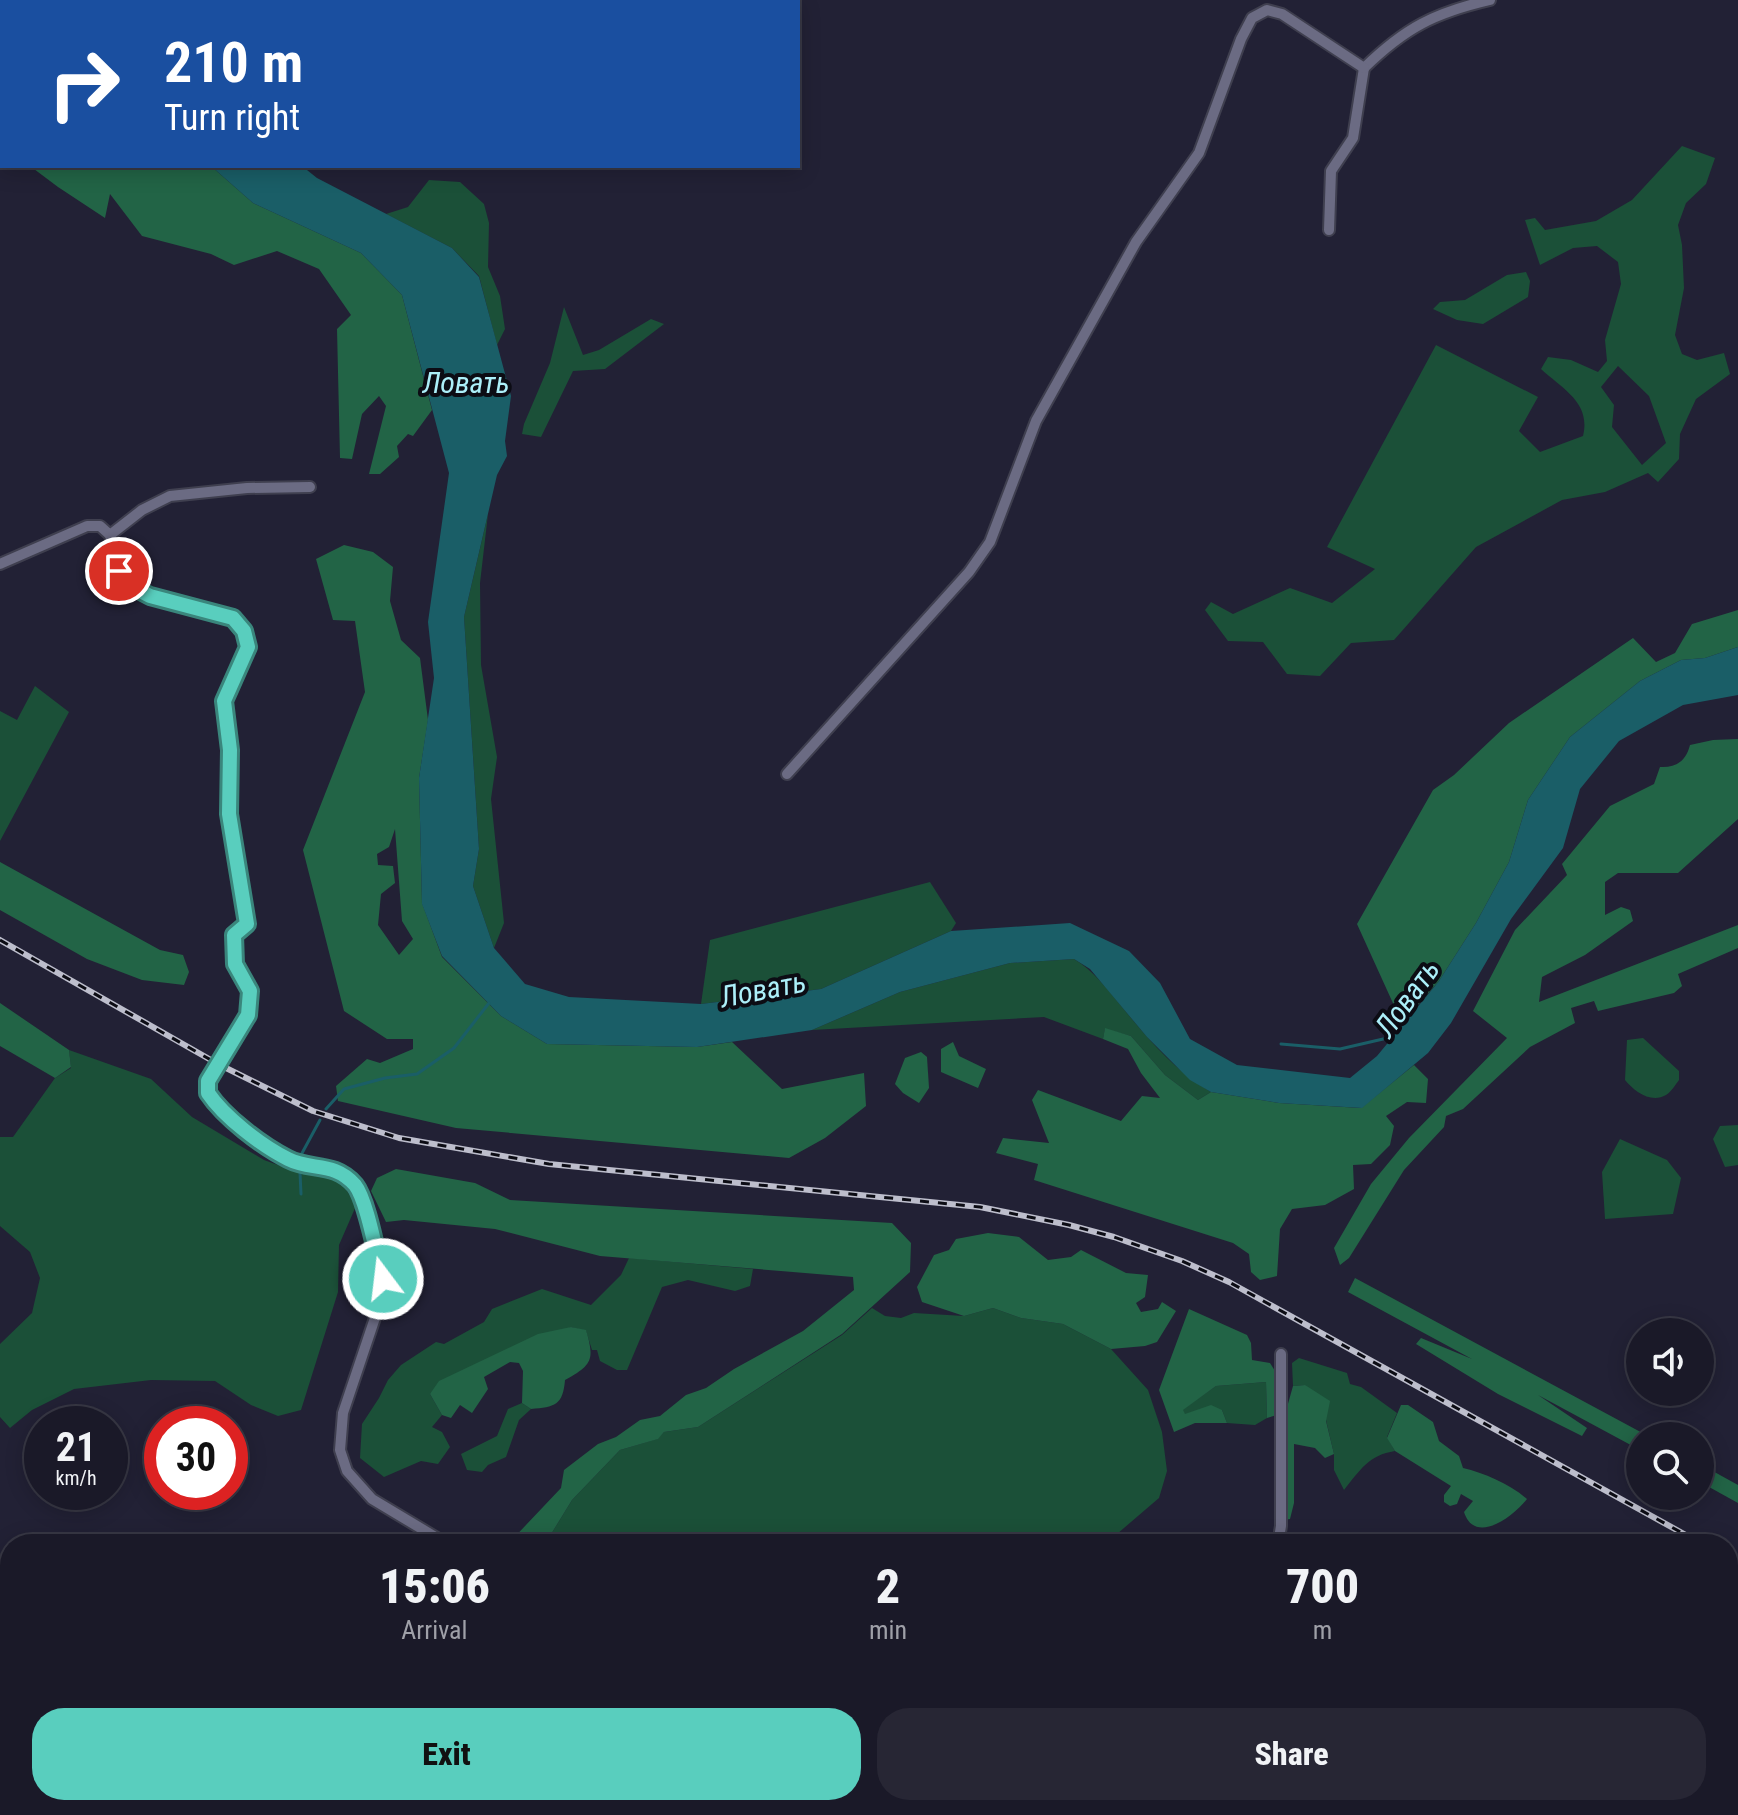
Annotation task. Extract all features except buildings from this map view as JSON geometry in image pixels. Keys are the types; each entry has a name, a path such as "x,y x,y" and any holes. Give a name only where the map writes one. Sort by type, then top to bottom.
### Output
{"street":[{"path":"1329,230 1331,171 1353,138 1364,68 1388,45 1417,25 1456,8 1490,0"},
{"path":"787,774 969,572 990,542 1036,421 1136,242 1199,153 1241,39 1252,18 1267,10 1282,14 1364,68"},
{"path":"110,535 142,510 170,496 247,488 310,487"},
{"path":"0,564 87,526 100,526 110,535 119,571 129,585 150,596 233,618 244,631 248,647 224,701 230,750 229,814 247,924 234,935 235,964 250,991 248,1015 208,1081 208,1093 238,1125 289,1161 329,1167 357,1187 383,1279 382,1297 343,1413 340,1450 347,1471 372,1499 430,1534"},
{"path":"1280,1534 1281,1354"}],"shaded area":[{"path":"1682,146 1715,158 1706,184 1686,203 1678,225 1684,288 1675,335 1682,354 1697,360 1724,353 1730,374 1696,399 1680,434 1679,459 1658,482 1648,473 1605,492 1562,500 1476,547 1394,640 1351,643 1320,676 1287,674 1263,642 1228,641 1205,610 1211,602 1233,614 1290,588 1332,603 1375,569 1327,547 1436,345 1538,397 1519,431 1540,452 1583,436 1583,415 1574,398 1541,369 1548,357 1571,360 1598,372 1607,361 1605,340 1621,284 1618,262 1597,246 1573,248 1540,265 1525,220 1535,218 1545,230 1596,221 1632,200","holes":["1618,366 1649,396 1666,443 1642,465 1612,427 1614,405 1601,387"]},
{"path":"33,168 213,168 253,203 361,253 402,295 432,410 413,436 408,434 397,446 399,457 380,474 369,474 386,406 379,396 362,414 352,459 340,458 337,329 351,315 319,269 277,251 234,265 211,254 142,236 110,194 105,218"},
{"path":"429,180 460,182 484,204 489,223 488,267 500,296 505,329 497,345 479,276 452,248 386,214 408,207"},
{"path":"1526,272 1530,281 1528,297 1483,324 1457,320 1433,309 1440,302 1465,300 1507,275"},
{"path":"564,307 583,355 599,350 651,319 664,324 605,369 573,371 541,437 522,434 550,363"},
{"path":"488,514 480,583 481,665 497,757 491,799 504,923 494,948 473,886 479,849 464,617"},
{"path":"344,545 373,552 393,567 390,601 401,640 420,658 428,720 419,778 422,903 442,957 501,1016 547,1044 697,1047 732,1042 782,1089 864,1073 866,1106 825,1138 789,1158 456,1128 338,1101 336,1086 367,1059 380,1063 413,1049 413,1039 387,1039 344,1011 303,850 365,692 355,621 333,620 316,559","holes":["395,829 402,921 413,939 399,955 378,925 381,894 395,883 393,866 378,865 377,854 389,847"]},
{"path":"1738,610 1738,647 1705,658 1681,660 1640,681 1570,737 1528,800 1509,862 1476,923 1439,981 1402,1023 1357,924 1433,790 1454,775 1509,723 1633,638 1656,662 1675,653 1692,624"},
{"path":"35,686 69,712 0,841 0,711 17,720"},
{"path":"1738,739 1738,819 1678,873 1618,873 1605,882 1605,915 1621,907 1630,910 1633,921 1585,955 1542,977 1539,1002 1738,925 1738,948 1678,974 1682,986 1674,993 1598,1011 1594,1001 1571,1008 1575,1023 1530,1047 1463,1109 1446,1116 1444,1127 1404,1170 1349,1258 1340,1265 1334,1248 1371,1184 1409,1138 1507,1038 1473,1011 1515,930 1567,875 1562,864 1610,806 1654,784 1660,767 1680,762 1690,745"},
{"path":"0,862 160,950 183,955 189,972 184,985 142,980 87,959 0,910"},
{"path":"930,882 956,923 951,931 821,989 701,1004 710,940"},
{"path":"1074,959 1100,981 1163,1054 1211,1092 1198,1100 1165,1075 1131,1036 1105,1029 1103,1039 1044,1017 812,1030 900,992 1010,963"},
{"path":"0,1003 69,1050 71,1067 55,1078 0,1046"},
{"path":"1105,1028 1131,1036 1165,1075 1198,1100 1211,1092 1279,1103 1361,1108 1414,1065 1428,1079 1426,1103 1407,1102 1386,1116 1394,1126 1390,1145 1371,1164 1353,1165 1354,1189 1325,1205 1292,1209 1280,1229 1277,1276 1260,1280 1251,1272 1249,1254 1233,1243 1034,1180 1038,1164 996,1153 1003,1138 1049,1143 1032,1100 1038,1090 1121,1121 1142,1096 1160,1098 1128,1049 1103,1039"},
{"path":"1643,1038 1679,1071 1679,1080 1666,1095 1655,1098 1643,1095 1625,1080 1627,1040"},
{"path":"953,1042 959,1056 986,1069 978,1088 941,1072 941,1049"},
{"path":"69,1050 151,1079 192,1117 264,1160 300,1173 340,1179 356,1206 339,1245 338,1292 301,1410 278,1416 251,1405 215,1381 151,1380 74,1389 40,1406 24,1406 24,1417 10,1428 0,1417 0,1344 32,1313 40,1278 30,1252 0,1226 0,1137 13,1137 55,1078 71,1068"},
{"path":"921,1052 927,1057 929,1088 919,1103 895,1084 905,1058"},
{"path":"1738,1125 1738,1165 1725,1167 1713,1139 1720,1126"},
{"path":"1620,1139 1667,1160 1681,1178 1673,1214 1605,1219 1602,1172"},
{"path":"396,1169 475,1183 510,1200 892,1223 911,1243 910,1272 842,1334 698,1427 664,1432 658,1439 620,1450 572,1500 551,1534 517,1534 561,1488 564,1470 598,1444 616,1437 640,1420 660,1416 686,1395 706,1388 803,1331 854,1290 853,1277 600,1256 495,1229 404,1220 386,1222 371,1191 377,1178"},
{"path":"988,1233 1019,1237 1048,1260 1071,1257 1081,1250 1126,1273 1148,1275 1145,1297 1136,1303 1141,1312 1158,1309 1162,1302 1176,1311 1157,1342 1111,1349 1063,1324 1021,1318 993,1308 964,1316 922,1302 917,1287 934,1255 949,1250 956,1239"},
{"path":"629,1258 753,1269 750,1286 735,1291 688,1280 662,1287 627,1370 617,1370 600,1361 597,1350 592,1350 586,1331 571,1327 430,1394 442,1415 432,1427 442,1432 450,1447 438,1464 421,1461 384,1477 360,1458 362,1424 388,1380 401,1365 436,1342 444,1344 484,1322 492,1309 542,1289 591,1305 621,1275"},
{"path":"1355,1278 1626,1424 1626,1442 1538,1395 1587,1428 1582,1436 1498,1394 1416,1344 1421,1338 1472,1359 1348,1292"},
{"path":"872,1308 885,1316 901,1318 914,1313 964,1316 993,1308 1021,1318 1063,1324 1111,1349 1148,1390 1162,1432 1167,1471 1159,1498 1117,1534 551,1534 572,1500 620,1450 657,1439 664,1432 698,1427 842,1335"},
{"path":"1189,1309 1247,1335 1252,1360 1270,1363 1275,1371 1277,1415 1267,1418 1266,1382 1216,1386 1183,1410 1185,1414 1211,1405 1222,1410 1227,1423 1195,1423 1174,1432 1159,1390"},
{"path":"571,1327 586,1330 589,1361 565,1380 562,1395 556,1403 531,1409 522,1403 523,1371 519,1363 510,1362 484,1377 488,1389 472,1413 460,1405 451,1418 442,1415 430,1394 439,1381 538,1334"},
{"path":"1299,1358 1347,1373 1350,1384 1361,1387 1397,1413 1387,1437 1395,1451 1372,1460 1344,1490 1334,1470 1334,1454 1326,1420 1305,1385 1293,1386 1292,1363"},
{"path":"1266,1382 1267,1418 1255,1425 1227,1423 1222,1410 1185,1415 1182,1410 1216,1386"},
{"path":"1305,1385 1330,1401 1326,1421 1334,1454 1325,1458 1315,1448 1294,1444 1294,1503 1290,1519 1284,1520 1284,1418 1293,1386"},
{"path":"522,1403 531,1409 519,1420 506,1457 488,1465 482,1472 467,1470 461,1454 497,1436 508,1409"},
{"path":"1401,1405 1408,1405 1433,1422 1439,1441 1459,1456 1463,1468 1496,1480 1527,1499 1495,1525 1477,1527 1469,1522 1464,1512 1473,1501 1461,1494 1457,1504 1450,1506 1444,1502 1444,1495 1451,1486 1395,1451 1387,1438"},
{"path":"1714,1472 1738,1485 1738,1503 1714,1490"}],"water":[{"name":"Ловать","path":"213,168 304,168 317,178 452,248 479,277 511,396 505,441 507,456 497,475 464,617 479,849 473,886 494,948 525,984 569,997 701,1004 821,989 951,931 1070,923 1129,951 1160,983 1190,1039 1237,1065 1350,1078 1377,1056 1439,981 1476,923 1509,862 1528,800 1570,737 1640,681 1681,660 1705,658 1738,647 1738,695 1683,705 1619,741 1580,789 1563,848 1511,919 1451,1023 1428,1053 1362,1108 1279,1103 1211,1092 1190,1080 1147,1037 1090,969 1074,959 1010,963 900,992 812,1030 697,1047 547,1044 501,1016 442,956 422,904 419,778 434,678 428,622 449,473 402,295 361,253 253,203"}],"waterway":[{"path":"326,1109 344,1089 385,1078 417,1074 454,1048 489,1003"},
{"path":"1281,1044 1340,1049 1396,1036"},
{"path":"301,1155 320,1120"},
{"path":"300,1173 301,1194"}],"railway":[{"path":"0,940 218,1064 313,1111 399,1138 549,1164 980,1207 1114,1237 1182,1261 1229,1282 1684,1534"}],"route":[{"path":"119,571 129,585 150,596 233,618 244,631 248,647 224,701 230,750 229,814 247,924 234,935 235,964 250,991 248,1015 208,1081 208,1093 238,1125 289,1161 329,1167 357,1187 383,1279"}]}
